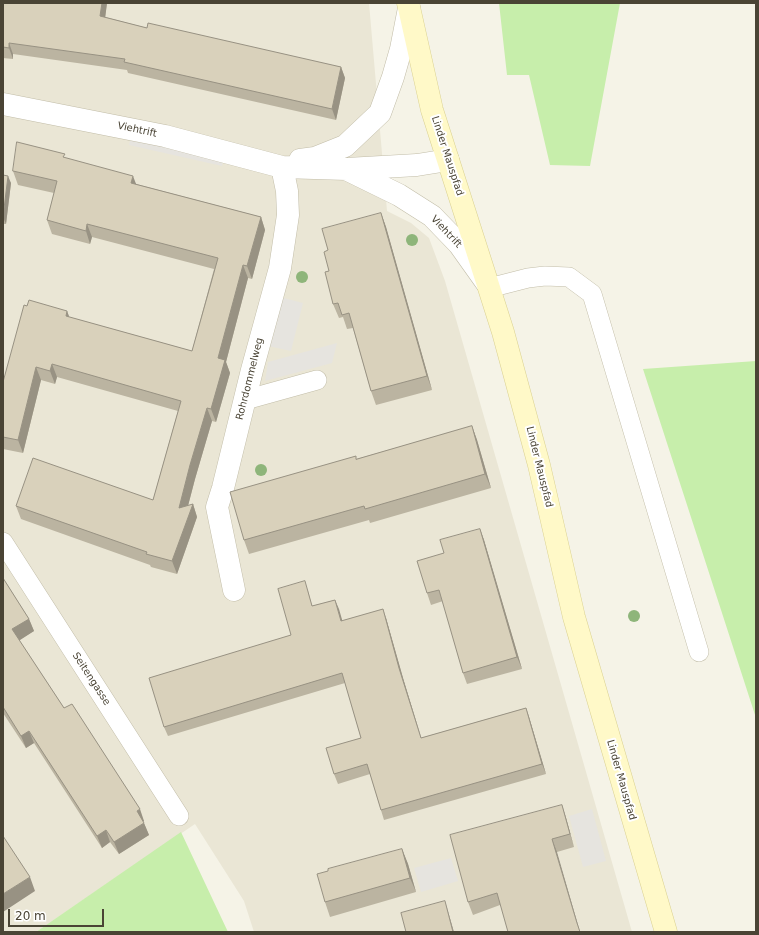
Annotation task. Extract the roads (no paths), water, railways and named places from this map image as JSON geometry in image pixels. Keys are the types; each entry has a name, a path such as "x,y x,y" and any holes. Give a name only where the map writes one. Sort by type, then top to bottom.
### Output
{"street":[{"name":"Linder Mauspfad","path":"409,5 432,110 490,288 522,399 539,465 574,617 666,932"},
{"name":"Viehtrift","path":"276,165 315,158 345,146 380,113 401,49 409,5"},
{"name":"Viehtrift","path":"3,104 166,136 276,165 347,169 417,165 448,160"},
{"name":"Rohrdommelweg","path":"234,590 217,507 280,268 288,215 287,191 276,165"},
{"name":"Viehtrift","path":"347,169 399,195 432,216 459,244 490,288"}],"lane":[{"path":"490,288 528,278 545,276 569,277 592,294 699,652"},
{"path":"245,400 317,380"},
{"name":"Seitengasse","path":"3,542 179,816"}]}
